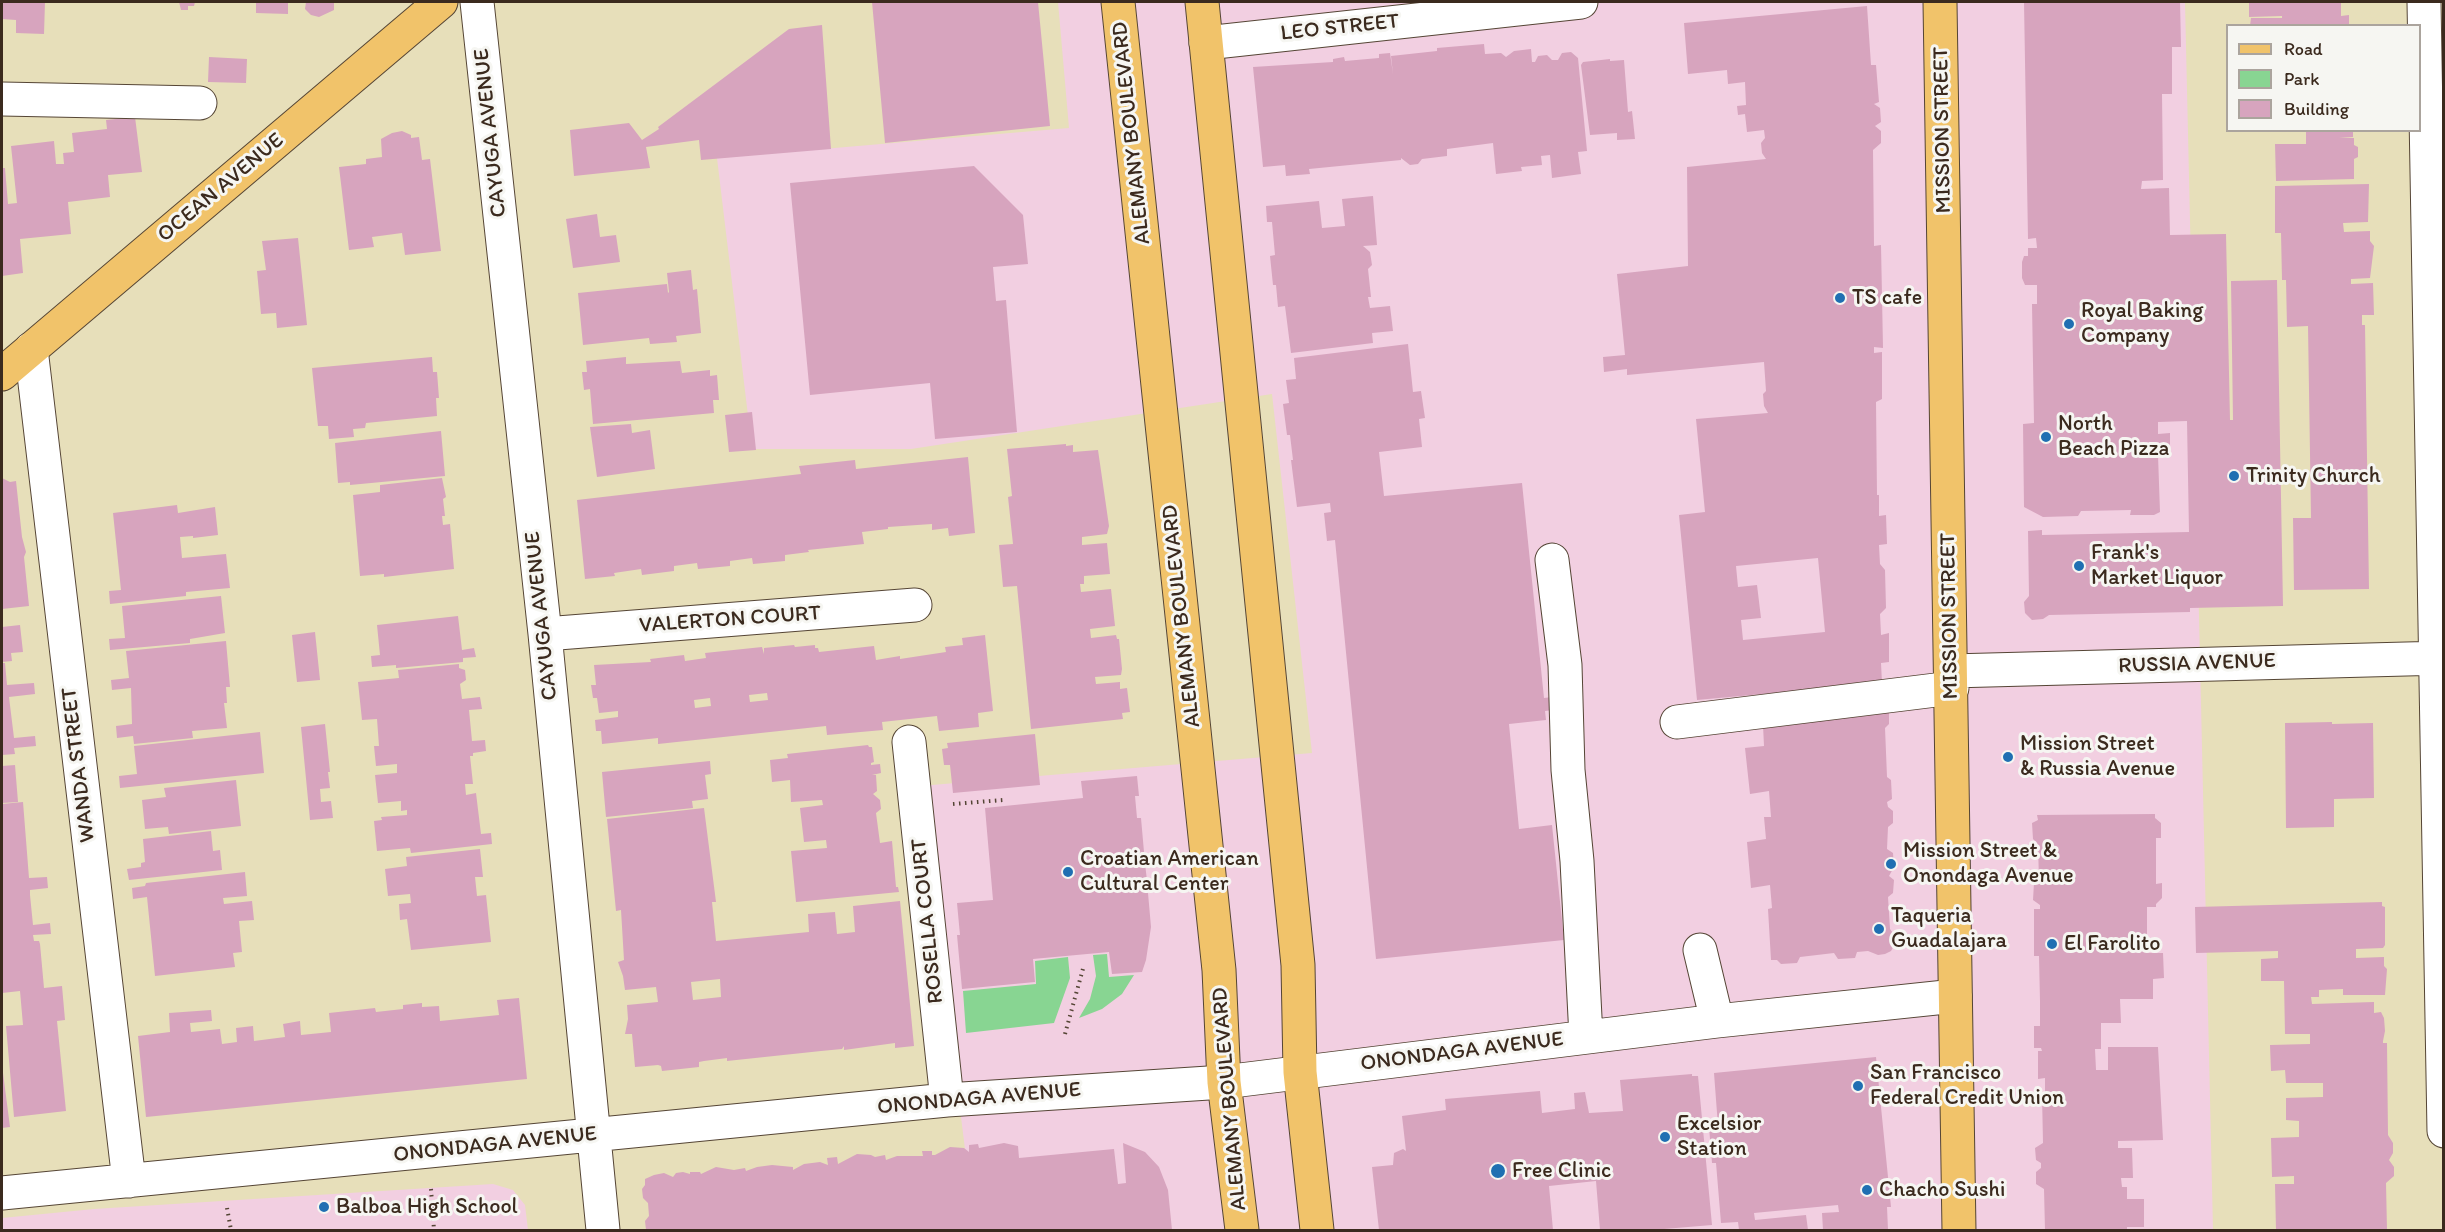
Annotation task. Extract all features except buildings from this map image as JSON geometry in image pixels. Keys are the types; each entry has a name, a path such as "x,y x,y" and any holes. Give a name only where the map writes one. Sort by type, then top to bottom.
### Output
{"main road":[{"name":"OCEAN AVENUE","path":"2,374 441,2"},
{"name":"ALEMANY BOULEVARD","path":"1118,2 1219,970 1224,1082 1242,1230"},
{"path":"1202,2 1298,965 1300,1072 1317,1230"},
{"name":"MISSION STREET","path":"1941,2 1959,1230"}],"street":[{"name":"CAYUGA AVENUE","path":"477,2 545,634 603,1230"},
{"name":"LEO STREET","path":"1206,43 1581,2"},
{"path":"2424,2 2439,658 2444,1131"},
{"path":"2,99 200,103"},
{"name":"WANDA STREET","path":"31,349 129,1181"},
{"path":"1552,560 1565,665 1568,770 1578,861 1586,1037"},
{"name":"VALERTON COURT","path":"545,634 915,605"},
{"name":"RUSSIA AVENUE","path":"1677,722 1951,679 2439,658"},
{"name":"ROSELLA COURT","path":"909,742 947,1100"},
{"path":"1700,950 1718,1021"},
{"name":"ONONDAGA AVENUE","path":"2,1193 947,1100 1224,1082 1718,1021 1955,996"}],"path":[{"path":"949,804 1003,800"},
{"path":"1065,1034 1084,964"},
{"path":"227,1207 231,1230"}],"shaded area":[{"path":"1058,2 2185,2 2213,1230 975,1230 920,786 1312,753 1272,394 911,449 752,449 717,158 1069,128"},
{"name":"Balboa High School","path":"493,1184 513,1190 525,1205 528,1230 2,1230 2,1218 94,1209"}],"green space":[{"path":"1107,954 1109,977 1134,975 1122,994 1102,1009 1079,1018 1090,999 1096,976 1093,955"},
{"path":"1068,957 1070,978 1054,1023 966,1033 963,991 1036,984 1035,961"}],"place":[{"name":"TS cafe","path":"1840,298"},
{"name":"Royal Baking Company","path":"2069,324"},
{"name":"North Beach Pizza","path":"2046,437"},
{"name":"Trinity Church","path":"2234,476"},
{"name":"Frank's Market Liquor","path":"2079,566"},
{"name":"Mission Street & Russia Avenue","path":"2008,757"},
{"name":"Mission Street & Onondaga Avenue","path":"1891,864"},
{"name":"Croatian American Cultural Center","path":"1068,872"},
{"name":"Taqueria Guadalajara","path":"1879,929"},
{"name":"El Farolito","path":"2052,944"},
{"name":"San Francisco Federal Credit Union","path":"1858,1086"},
{"name":"Excelsior Station","path":"1665,1137"},
{"name":"Free Clinic","path":"1498,1171"},
{"name":"Chacho Sushi","path":"1867,1190"},
{"name":"Balboa High School","path":"324,1207"}]}
